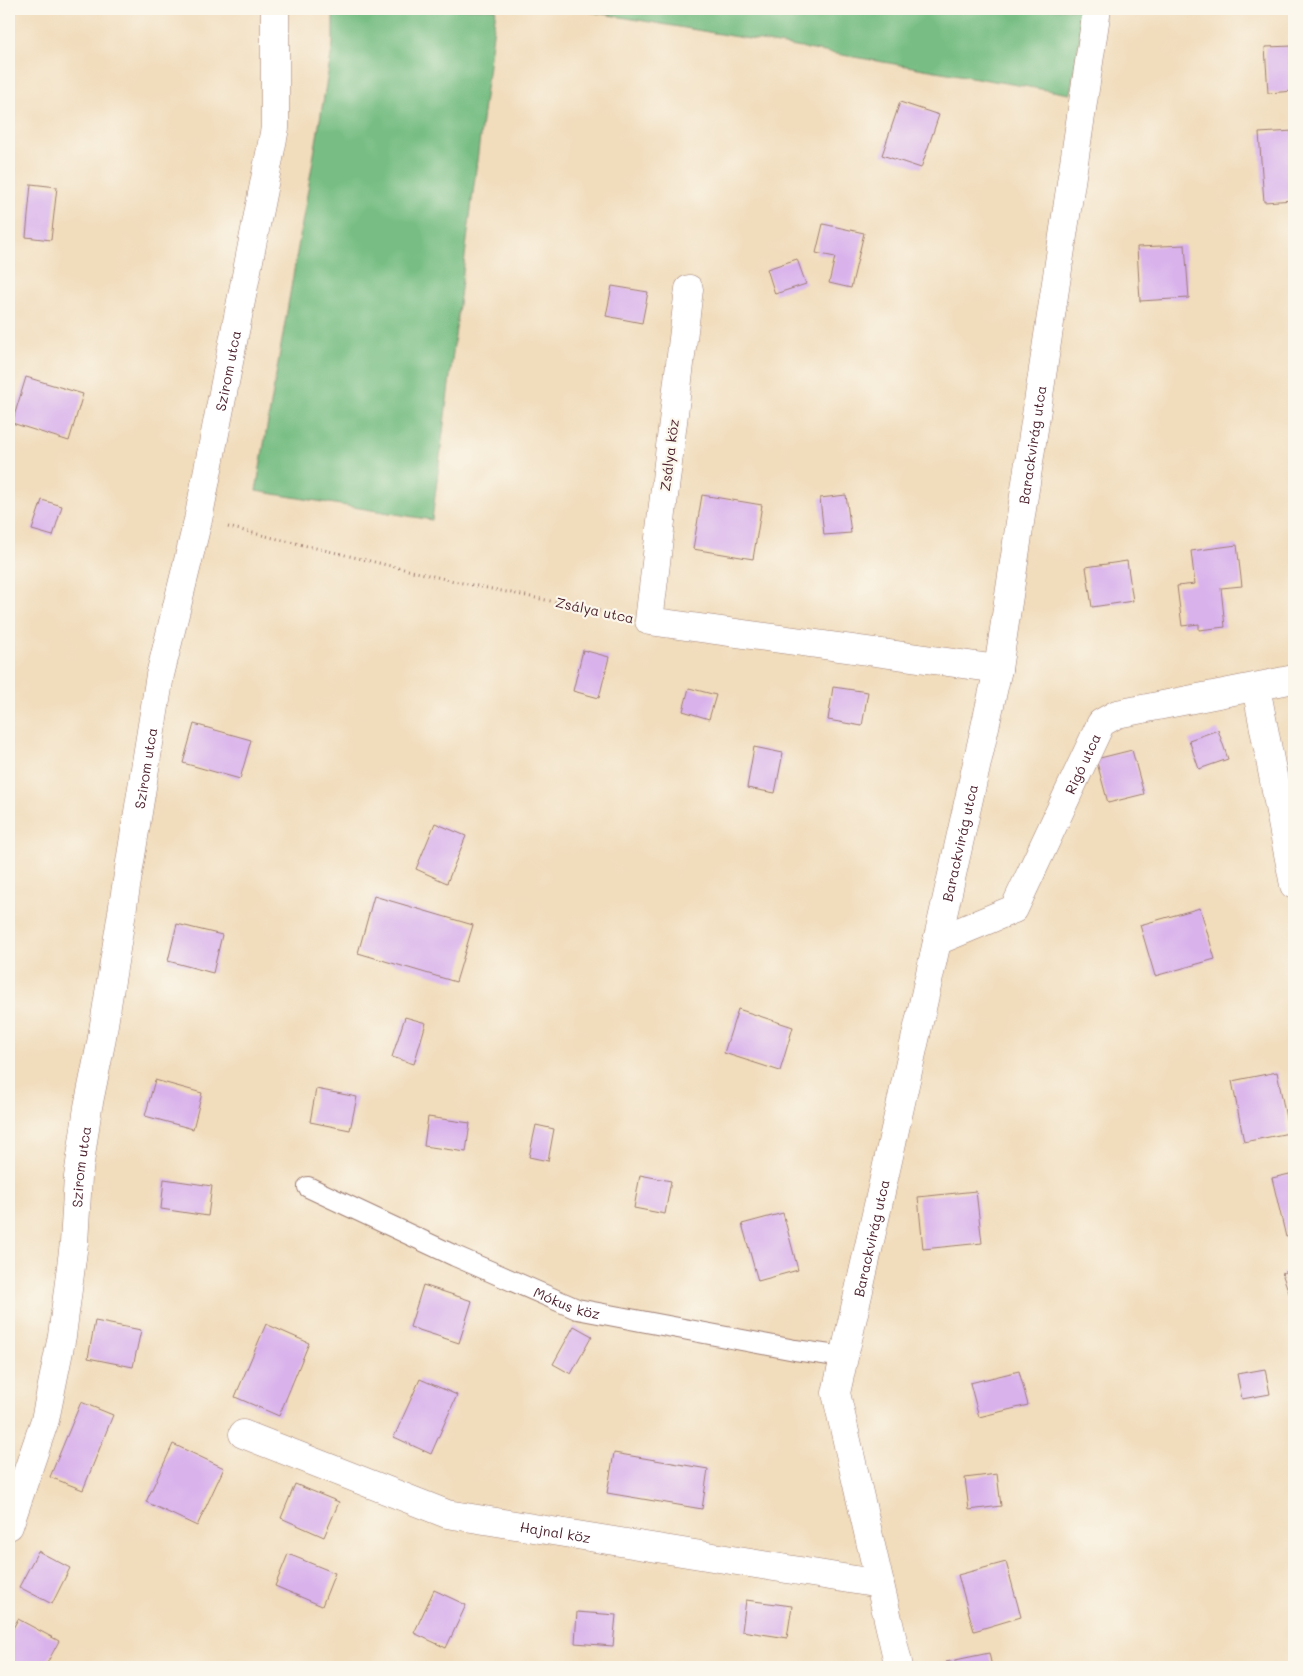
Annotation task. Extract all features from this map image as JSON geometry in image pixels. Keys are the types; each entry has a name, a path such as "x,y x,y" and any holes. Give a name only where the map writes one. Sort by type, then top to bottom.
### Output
{"street":[{"name":"Szirom utca","path":"9,1526 45,1420 62,1336 74,1243 78,1177 88,1108 101,1042 160,675 198,520 275,128 276,9"},
{"name":"Barackvirág utca","path":"899,1667 836,1393 998,669 1097,9"},
{"name":"Zsálya köz","path":"649,622 689,289"},
{"name":"Zsálya utca","path":"649,622 998,669"},
{"name":"Rigó utca","path":"937,942 1014,909 1101,723 1117,714 1294,679"},
{"path":"1256,687 1294,886"},
{"name":"Hajnal köz","path":"242,1434 447,1514 880,1584"}],"lane":[{"name":"Mókus köz","path":"308,1187 455,1256 577,1309 795,1350 844,1357"}],"path":[{"name":"Zsálya utca","path":"198,520 458,582 649,622"}],"green space":[{"path":"333,9 496,9 432,520 256,491 333,44"},
{"path":"574,9 1085,9 1070,94"}],"building":[{"path":"1294,46 1294,91 1268,93 1265,47"},
{"path":"900,102 939,115 921,168 882,155"},
{"path":"1294,131 1294,200 1264,202 1259,133"},
{"path":"31,184 57,187 51,240 26,237"},
{"path":"823,224 864,233 851,288 829,283 835,257 816,253"},
{"path":"1185,245 1189,298 1140,301 1137,247"},
{"path":"797,259 806,284 775,294 767,269"},
{"path":"612,286 648,292 642,323 606,316"},
{"path":"26,377 83,394 69,441 12,423"},
{"path":"702,495 762,505 753,559 693,549"},
{"path":"846,495 851,533 824,535 820,498"},
{"path":"42,500 62,506 53,536 32,530"},
{"path":"1237,545 1242,586 1221,588 1225,627 1199,630 1199,624 1182,626 1177,586 1195,584 1191,551"},
{"path":"1127,561 1133,601 1092,607 1086,567"},
{"path":"583,650 609,657 599,698 573,691"},
{"path":"833,687 868,692 862,726 828,720"},
{"path":"689,688 716,695 709,719 683,711"},
{"path":"194,724 251,740 240,779 183,763"},
{"path":"1218,730 1228,759 1199,769 1189,740"},
{"path":"754,747 783,753 775,793 747,788"},
{"path":"1132,750 1144,794 1108,803 1096,759"},
{"path":"435,823 466,836 447,883 416,869"},
{"path":"374,896 473,925 456,982 358,953"},
{"path":"1200,908 1215,959 1155,976 1140,925"},
{"path":"177,924 222,935 213,973 168,961"},
{"path":"738,1009 793,1027 780,1071 724,1053"},
{"path":"405,1017 426,1023 414,1064 392,1057"},
{"path":"1277,1072 1289,1133 1244,1142 1232,1081"},
{"path":"155,1080 202,1093 193,1129 145,1116"},
{"path":"316,1089 357,1097 350,1130 310,1122"},
{"path":"428,1117 470,1123 466,1152 424,1146"},
{"path":"536,1125 554,1129 548,1161 529,1157"},
{"path":"1294,1173 1294,1235 1286,1237 1272,1178"},
{"path":"640,1175 671,1181 665,1214 634,1208"},
{"path":"164,1179 212,1186 208,1216 161,1209"},
{"path":"976,1191 982,1243 923,1249 918,1197"},
{"path":"783,1213 798,1270 758,1281 742,1224"},
{"path":"1294,1269 1294,1307 1282,1273"},
{"path":"423,1285 472,1301 459,1343 410,1327"},
{"path":"95,1321 141,1330 133,1367 88,1358"},
{"path":"266,1324 309,1343 279,1416 235,1397"},
{"path":"574,1326 592,1336 571,1374 553,1364"},
{"path":"1265,1369 1270,1394 1242,1399 1237,1374"},
{"path":"1019,1371 1028,1405 979,1417 970,1383"},
{"path":"420,1379 457,1395 431,1454 394,1437"},
{"path":"81,1402 113,1415 83,1490 50,1477"},
{"path":"173,1444 224,1468 197,1526 146,1502"},
{"path":"614,1453 708,1469 702,1509 607,1493"},
{"path":"997,1474 1001,1506 969,1510 965,1478"},
{"path":"295,1484 339,1502 324,1537 281,1518"},
{"path":"38,1551 70,1568 52,1604 19,1587"},
{"path":"288,1554 335,1573 322,1606 275,1586"},
{"path":"1006,1562 1021,1617 974,1631 958,1575"},
{"path":"434,1590 466,1605 446,1648 414,1633"},
{"path":"746,1600 792,1606 787,1638 742,1631"},
{"path":"577,1612 616,1615 613,1646 575,1643"},
{"path":"18,1619 59,1641 45,1667 17,1667 9,1663 9,1636"},
{"path":"989,1653 992,1667 948,1667 946,1662"}]}
